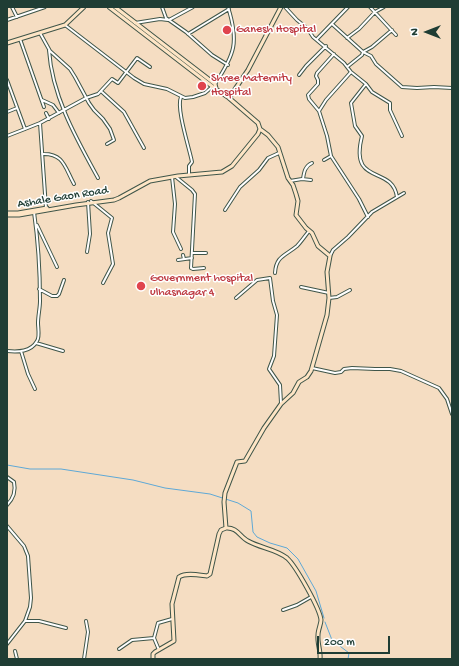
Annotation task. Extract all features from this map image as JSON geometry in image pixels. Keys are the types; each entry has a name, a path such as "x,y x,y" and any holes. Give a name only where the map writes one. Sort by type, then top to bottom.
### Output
{"street":[{"path":"12,7 17,17"},
{"path":"7,20 45,7"},
{"path":"7,43 64,25 84,7"},
{"path":"109,7 192,68 258,123 260,129 268,135 278,147 298,201 296,215 310,231 318,246 330,256"},
{"path":"115,7 134,24"},
{"path":"162,7 166,18 188,34 212,55 228,64"},
{"path":"134,24 160,19 169,20 193,7"},
{"path":"229,98 248,70 281,7"},
{"path":"285,7 351,72 366,84 372,92 390,103 390,110 402,136"},
{"path":"317,39 348,7"},
{"path":"370,7 396,35"},
{"path":"347,38 359,29 374,12 384,7"},
{"path":"64,25 144,84 167,90 185,98 193,97 209,91 214,86 228,64 234,46 234,31 228,8 188,34"},
{"path":"332,24 363,52 370,56 376,64 402,87 452,88"},
{"path":"347,67 363,52 372,47 392,30"},
{"path":"40,33 49,50 73,74 92,108 103,118 110,129 114,140 107,144"},
{"path":"20,39 44,106"},
{"path":"299,75 326,46"},
{"path":"49,50 51,70 64,110 98,178"},
{"path":"334,54 317,73 316,76 318,84 308,95 309,99 319,111 327,136 331,156 359,199 368,217"},
{"path":"7,136 49,119 86,98 102,92 113,79 118,83 138,58 150,67"},
{"path":"319,111 326,100 351,72"},
{"path":"7,80 25,129"},
{"path":"366,84 352,103 355,126 362,136 359,154 360,161 368,171 386,178 391,183 397,197"},
{"path":"102,92 124,112 144,148"},
{"path":"181,97 179,100 180,110 192,162 189,166 189,174"},
{"path":"42,100 52,105 59,113"},
{"path":"7,112 17,108"},
{"path":"46,113 49,119"},
{"path":"40,123 46,209"},
{"name":"Ashale Gaon Road","path":"7,214 19,214 90,202 114,200 150,181 189,174 222,172 232,166 258,134 260,129"},
{"path":"225,210 240,187 259,170 268,158 279,153"},
{"path":"42,154 51,154 60,159 74,184"},
{"path":"324,160 331,156"},
{"path":"303,179 304,172 312,163"},
{"path":"174,176 175,204 173,232 181,249"},
{"path":"174,176 195,194 192,269 204,268"},
{"path":"290,181 303,179 311,180"},
{"path":"226,528 224,502 237,462 245,461 264,428 281,404 293,393 299,382 307,377 312,368 327,315 329,298 327,272 330,256 333,250 372,212 404,193"},
{"path":"87,252 90,234 90,202"},
{"path":"90,202 112,218 108,233 113,264 103,283"},
{"path":"7,351 21,351 33,347 39,340 38,254 34,212"},
{"path":"35,221 57,267"},
{"path":"274,273 276,263 279,258 298,244 310,231"},
{"path":"192,253 206,253"},
{"path":"184,254 184,259"},
{"path":"178,260 192,258"},
{"path":"236,298 257,280 270,278 272,301 277,315 274,356 269,369 280,386 281,404"},
{"path":"39,289 52,296 56,296 59,294 64,280"},
{"path":"301,287 328,293"},
{"path":"329,298 337,297 350,290"},
{"path":"36,343 63,351"},
{"path":"21,351 28,374 35,389"},
{"path":"312,368 335,372 352,368 390,369 401,371 439,388 447,399 452,414"},
{"path":"7,477 14,482 15,486 14,497 7,505"},
{"path":"7,526 24,546 29,561 31,598 30,607 25,621 7,644"},
{"path":"153,659 153,654 155,652 174,640 172,604 180,576 207,576 210,574 219,534 221,530 226,528 233,529 238,532 249,542 279,553 287,558 294,566 311,597 321,620 318,636 320,659"},
{"path":"284,610 311,597"},
{"path":"159,650 154,638 158,623 173,619"},
{"path":"25,621 39,621 66,628"},
{"path":"84,659 88,632 86,621"},
{"path":"119,649 132,640 154,638"},
{"path":"15,651 17,659"}],"waterway":[{"path":"7,465 30,469 61,469 133,480 165,488 210,494 238,503 251,511 253,532 257,537 287,548 298,559 316,591 324,618"},
{"path":"325,622 332,640 349,653 348,659"}],"place":[{"name":"Ganesh Hospital","path":"227,30"},
{"name":"Shree Maternity Hospital","path":"202,86"},
{"name":"Government hospital ulhasnagar 4","path":"141,286"}]}
